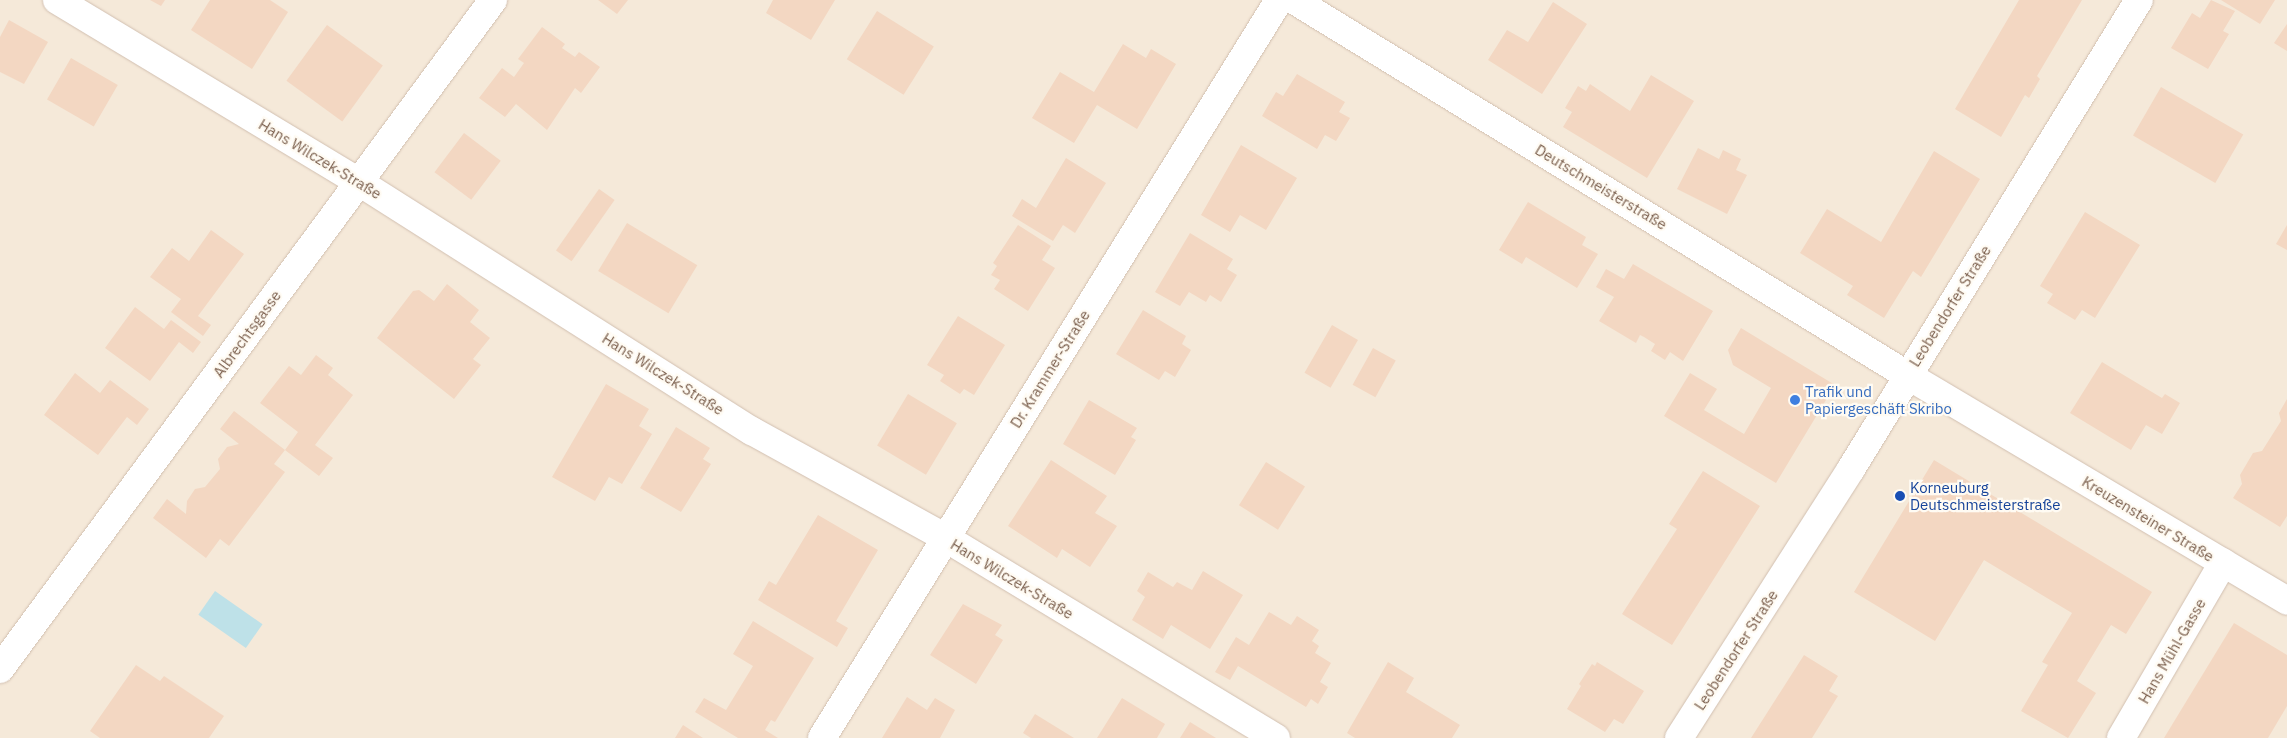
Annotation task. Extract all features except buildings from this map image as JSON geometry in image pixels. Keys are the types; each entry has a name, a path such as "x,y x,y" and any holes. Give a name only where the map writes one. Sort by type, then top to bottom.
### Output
{"street":[{"name":"Hans Wilczek-Straße","path":"57,0 359,182 752,431 944,537 1276,738"},
{"name":"Albrechtsgasse","path":"0,669 493,0"},
{"name":"Dr. Krammer-Straße","path":"822,738 944,537 1279,0"},
{"name":"Deutschmeisterstraße","path":"1294,0 1907,374"},
{"name":"Leobendorfer Straße","path":"1679,738 1851,469 1907,374 2139,0"},
{"name":"Kreuzensteiner Straße","path":"1907,374 2287,601"},
{"name":"Hans Mühl-Gasse","path":"2121,738 2223,564"}],"shaded area":[{"path":"0,0 2287,0 2287,738 0,738"}],"water":[{"path":"215,591 263,624 246,648 198,615"}],"place":[{"name":"Trafik und Papiergeschäft Skribo","path":"1795,400"},
{"name":"Korneuburg Deutschmeisterstraße","path":"1900,496"}]}
